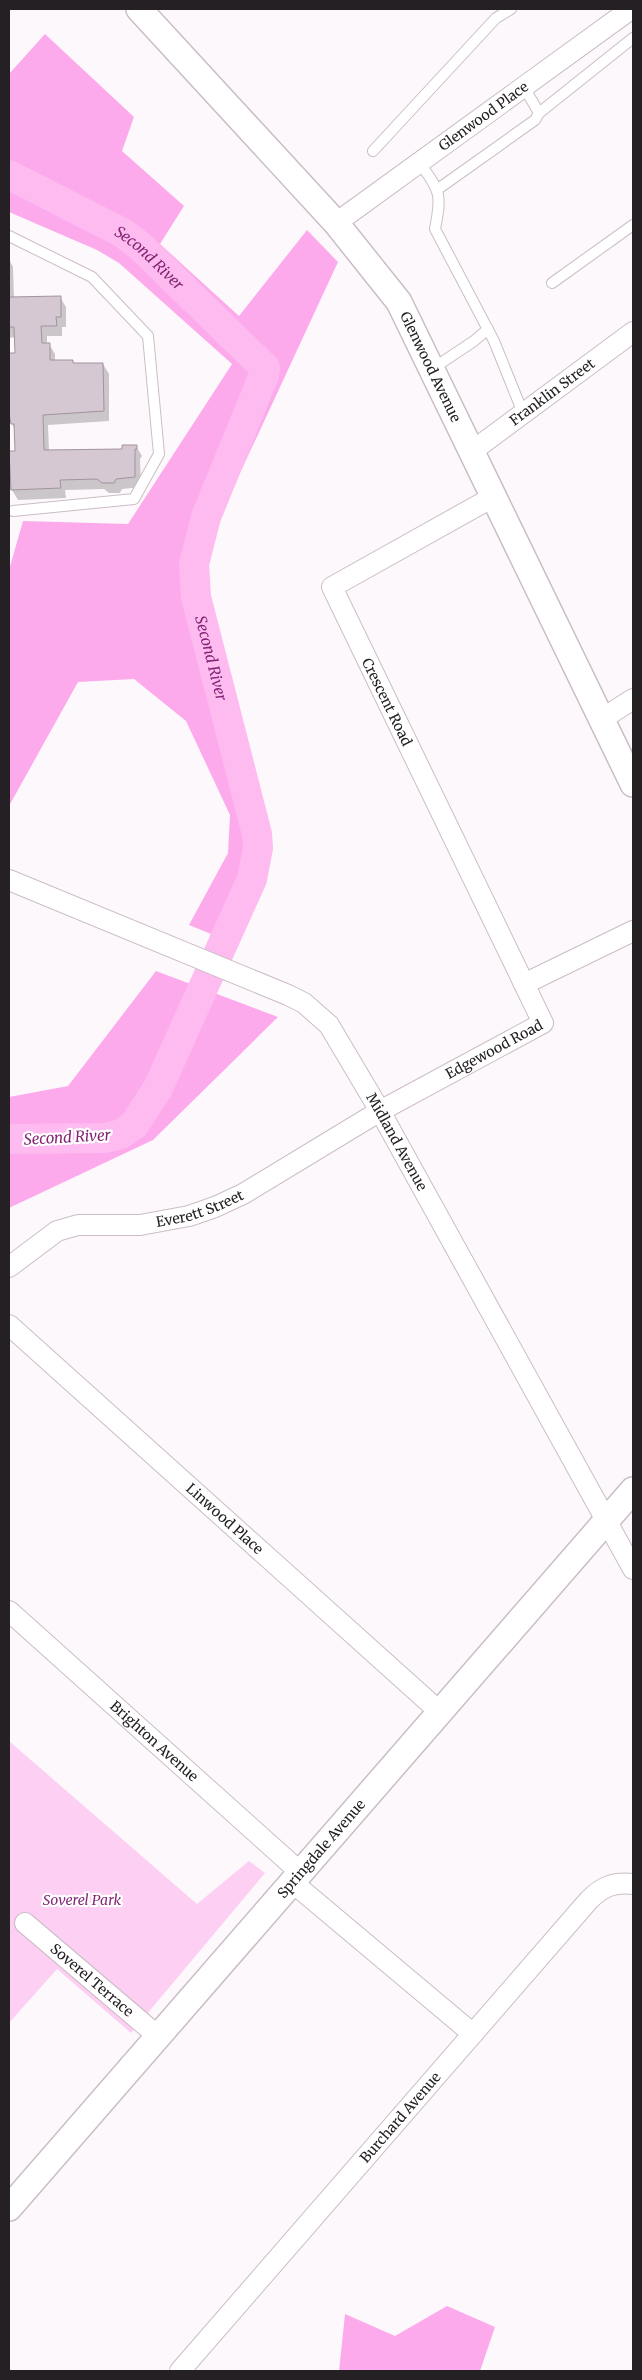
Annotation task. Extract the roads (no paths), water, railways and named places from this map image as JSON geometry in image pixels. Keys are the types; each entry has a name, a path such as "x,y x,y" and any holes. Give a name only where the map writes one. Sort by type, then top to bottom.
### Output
{"street":[{"name":"Glenwood Avenue","path":"138,9 336,223 398,302 633,784"},
{"name":"Glenwood Place","path":"336,223 631,9"},
{"name":"Franklin Street","path":"471,452 633,332"},
{"name":"Crescent Road","path":"494,497 332,587 524,984"},
{"path":"602,719 633,699"},
{"name":"Midland Avenue","path":"9,880 288,995 318,1013 329,1025 380,1110 633,1569"},
{"path":"524,984 633,931"},
{"name":"Edgewood Road","path":"380,1110 543,1023 524,984"},
{"name":"Everett Street","path":"9,1267 57,1231 78,1225 140,1225 189,1216 215,1207 242,1194 380,1110"},
{"name":"Linwood Place","path":"9,1325 441,1713"},
{"name":"Springdale Avenue","path":"9,2208 633,1490"},
{"name":"Brighton Avenue","path":"9,1611 296,1877 473,2034"},
{"name":"Burchard Avenue","path":"180,2371 597,1891 607,1885 619,1883 633,1884"},
{"name":"Soverel Terrace","path":"25,1923 159,2037"}],"lane":[{"path":"373,151 496,18 511,9"},
{"path":"438,189 535,120 539,113 633,38"},
{"path":"524,87 539,113"},
{"path":"420,163 438,189 440,204 435,229 488,329 523,413"},
{"path":"552,283 633,226"},
{"path":"9,236 92,277 148,336 159,454 134,500 13,511"},
{"path":"431,369 474,341 488,329"}],"waterway":[{"name":"Second River","path":"9,175 123,233 140,246 265,368 264,375 206,517 194,564 196,597 257,834 258,848 252,879 158,1088 134,1125 121,1134 105,1138 9,1139"}],"park label":[{"name":"Soverel Park","path":"82,1900"}]}
